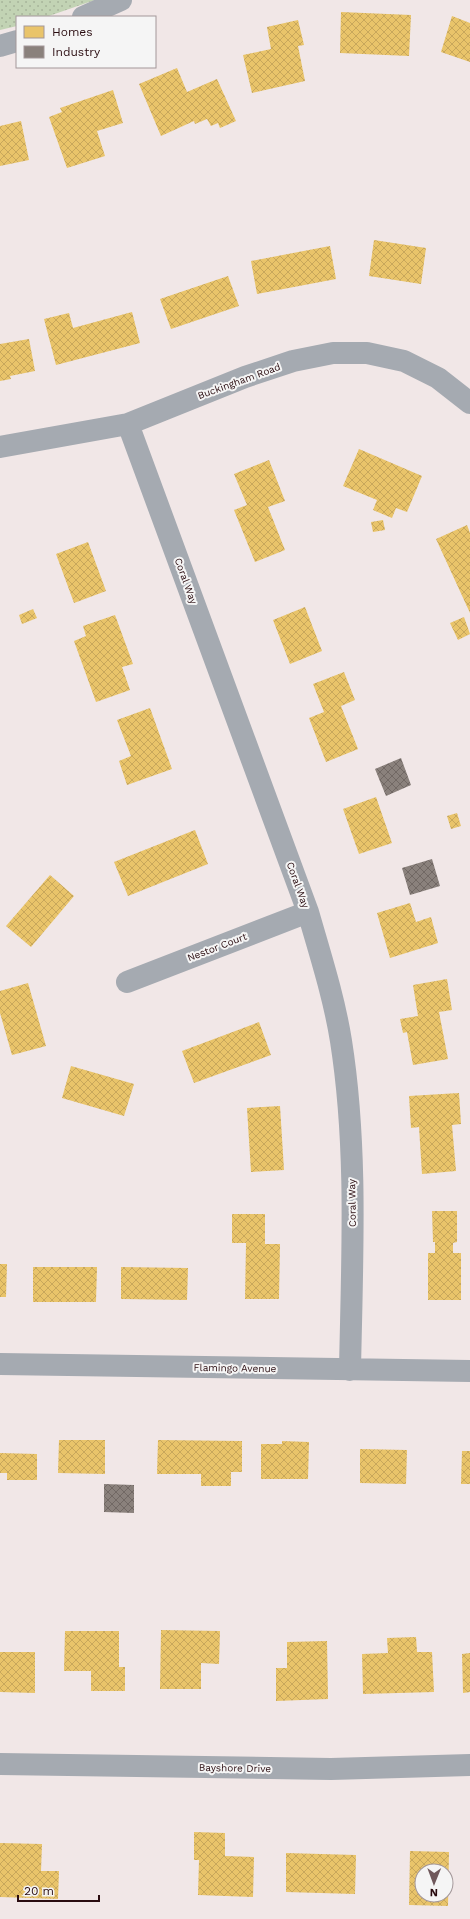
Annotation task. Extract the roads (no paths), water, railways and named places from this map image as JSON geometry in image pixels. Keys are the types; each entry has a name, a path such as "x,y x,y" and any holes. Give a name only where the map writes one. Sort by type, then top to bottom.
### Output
{"street":[{"path":"85,16 121,0"},
{"path":"0,46 16,41"},
{"name":"Buckingham Road","path":"0,447 128,424 245,377 293,361 333,353 367,353 404,362 438,378 470,403"},
{"name":"Coral Way","path":"128,424 308,912 326,974 341,1040 350,1119 353,1209 350,1370"},
{"name":"Nestor Court","path":"127,982 308,912"},
{"name":"Flamingo Avenue","path":"0,1364 470,1371"},
{"name":"Bayshore Drive","path":"0,1764 331,1769 470,1765"}]}
